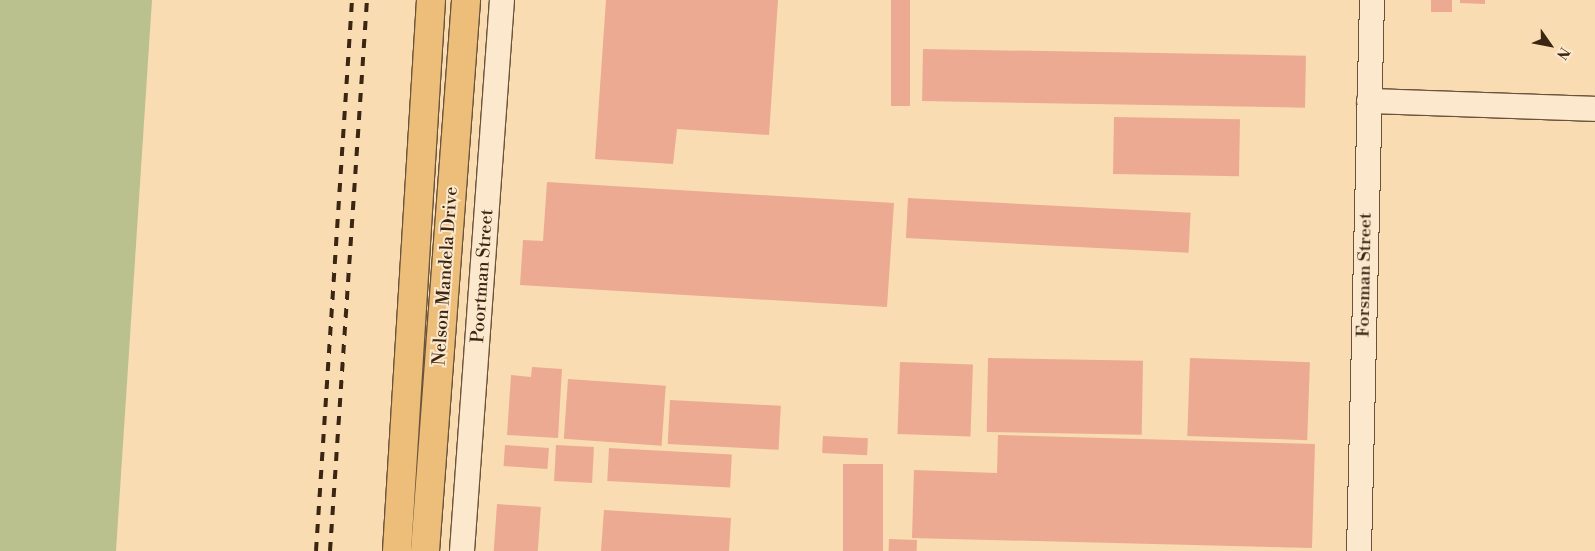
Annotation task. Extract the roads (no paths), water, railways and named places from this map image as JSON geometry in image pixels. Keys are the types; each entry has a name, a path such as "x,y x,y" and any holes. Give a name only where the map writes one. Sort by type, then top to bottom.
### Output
{"highway":[{"name":"Nelson Mandela Drive","path":"397,551 431,0"},
{"name":"Nelson Mandela Drive","path":"425,551 466,0"}],"street":[{"name":"Poortman Street","path":"462,551 502,0"},
{"name":"Forsman Street","path":"1359,551 1372,0"},
{"path":"1369,102 1595,109"}],"railway":[{"path":"316,551 352,0"},
{"path":"330,551 367,0"}]}
